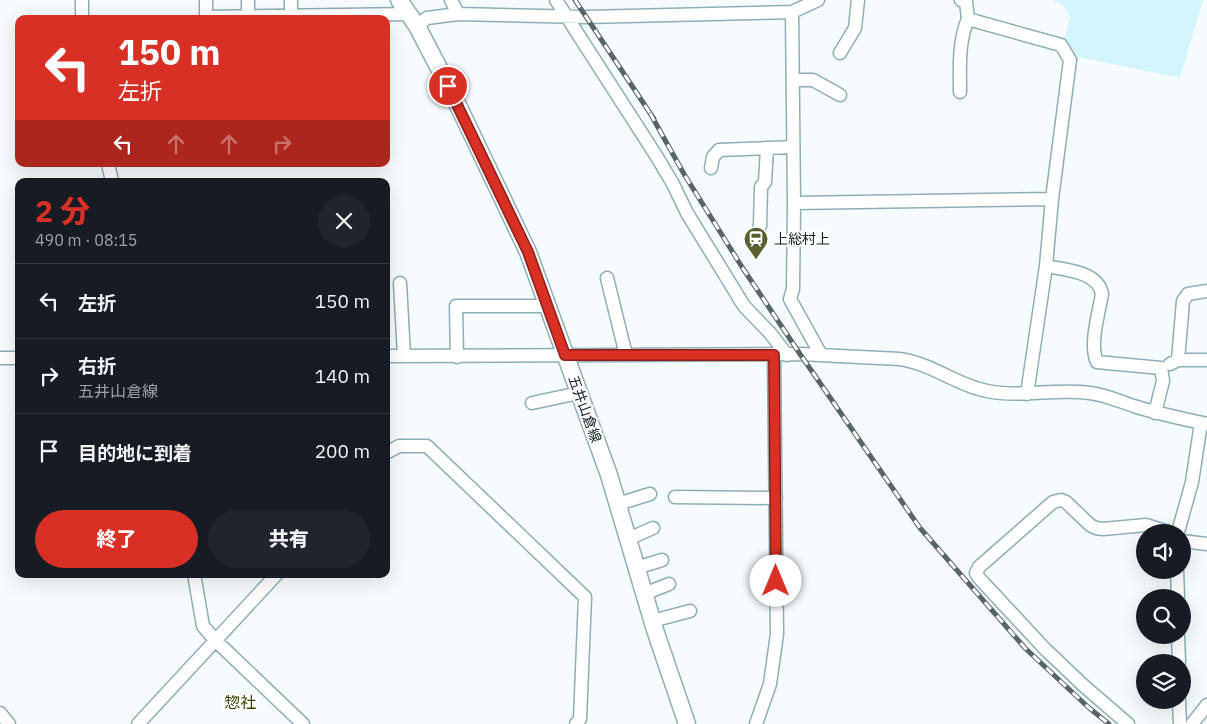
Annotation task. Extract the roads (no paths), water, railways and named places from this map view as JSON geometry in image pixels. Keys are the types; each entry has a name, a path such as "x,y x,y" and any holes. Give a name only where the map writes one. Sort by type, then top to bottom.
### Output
{"main road":[{"name":"五井山倉線","path":"400,0 413,20 456,102 528,252 609,475 652,621 687,724"}],"street":[{"path":"82,0 82,15"},
{"path":"206,0 206,15"},
{"path":"248,0 248,15"},
{"path":"291,0 291,15"},
{"path":"451,0 458,14"},
{"path":"556,0 657,157 687,212 744,306 770,333 787,355"},
{"path":"390,19 413,20 458,14 567,17 792,12 818,0"},
{"path":"840,53 855,28 858,0"},
{"path":"960,92 960,47 968,19 966,2 961,0"},
{"path":"792,12 794,203 793,290 790,299 822,355"},
{"path":"968,19 1061,46 1070,60 1052,199 1046,266 1027,394"},
{"path":"792,80 812,80 840,95"},
{"path":"711,168 714,156 718,150 793,147"},
{"path":"760,226 761,187 765,182 767,148"},
{"path":"794,203 1052,199"},
{"path":"1046,266 1083,274 1096,280 1101,286 1102,294 1094,341 1094,356 1097,362 1161,368 1178,360 1207,360"},
{"path":"607,278 626,355"},
{"path":"400,284 404,356"},
{"path":"1178,360 1184,301 1188,294 1207,291"},
{"path":"457,356 456,306 547,306"},
{"path":"756,724 770,684 776,634 774,355"},
{"path":"390,356 822,355 913,361 976,388 988,391 1027,394 1088,393 1155,412 1204,423 1192,482 1180,524"},
{"path":"0,358 15,358"},
{"path":"1155,412 1163,381 1161,368"},
{"path":"532,403 579,393"},
{"path":"390,451 399,446 427,446 585,597 580,719 576,724"},
{"path":"618,504 650,494"},
{"path":"676,497 776,498"},
{"path":"1128,724 1045,649 978,578 976,573 978,567 1053,502 1061,500 1066,502 1090,525 1096,528 1136,526"},
{"path":"628,538 653,528"},
{"path":"1191,542 1207,544"},
{"path":"636,568 662,560"},
{"path":"195,578 203,626 215,640 303,724"},
{"path":"138,724 273,578"},
{"path":"644,594 669,584"},
{"path":"652,621 690,612"},
{"path":"1192,724 1207,705"},
{"path":"1180,709 1180,724"},
{"path":"0,713 9,724"}],"railway":[{"path":"575,0 654,119"},
{"path":"650,113 684,174 742,267 920,528 1025,648 1109,724"}],"place":[{"name":"上総村上","path":"756,260"}],"district":[{"name":"惣社","path":"240,702"}]}
